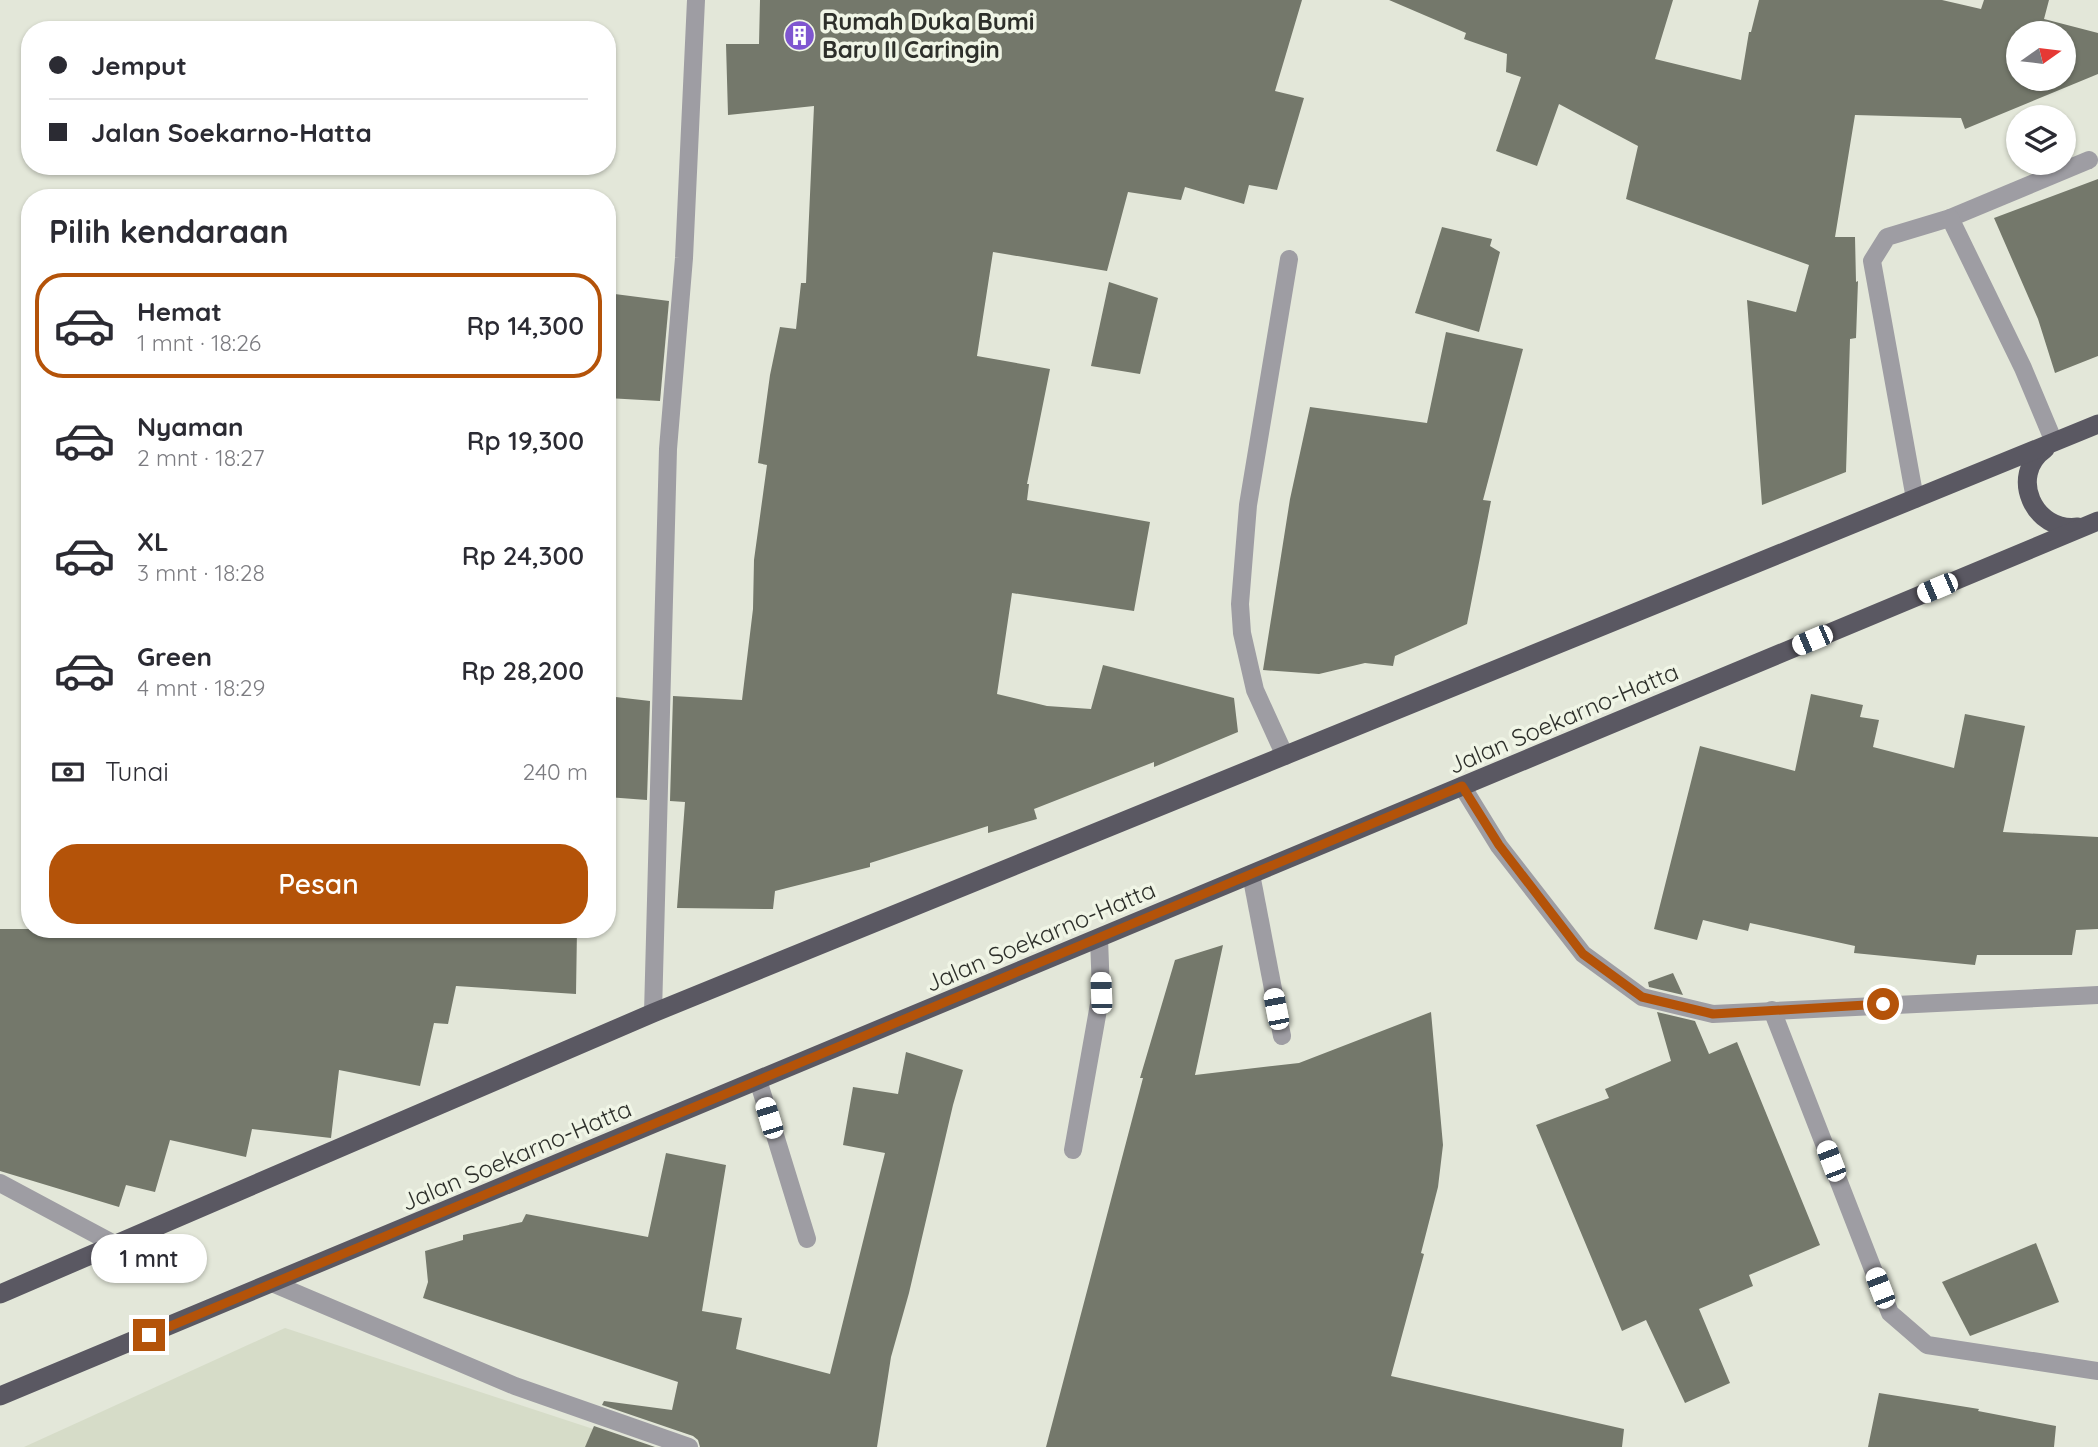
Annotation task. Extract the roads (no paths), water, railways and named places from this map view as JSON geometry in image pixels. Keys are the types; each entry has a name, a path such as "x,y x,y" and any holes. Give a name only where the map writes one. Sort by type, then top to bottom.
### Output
{"highway":[{"path":"0,1294 653,1013 2098,424"},
{"path":"2054,442 2040,452 2030,466 2027,483 2030,500 2039,514 2053,525 2070,528 2093,523"},
{"name":"Jalan Soekarno-Hatta","path":"0,1396 2093,523"}],"street":[{"path":"653,1013 668,449 684,258 696,0"},
{"path":"1915,499 1871,261 1887,237 1950,218 2089,160"},
{"path":"1950,218 2023,368 2054,442"},
{"path":"1285,756 1255,690 1242,633 1240,604 1248,505 1289,259"},
{"path":"1462,786 1499,845 1583,954 1642,997 1713,1014 2098,995"},
{"path":"1251,874 1282,1036"},
{"path":"1073,1150 1101,993 1099,938"},
{"path":"1772,1010 1890,1313 1927,1345 2098,1371"},
{"path":"758,1080 807,1240"},
{"path":"0,1183 114,1244"},
{"path":"272,1283 515,1386 689,1447"}],"place":[{"name":"Rumah Duka Bumi Baru II Caringin","path":"799,35"}]}
